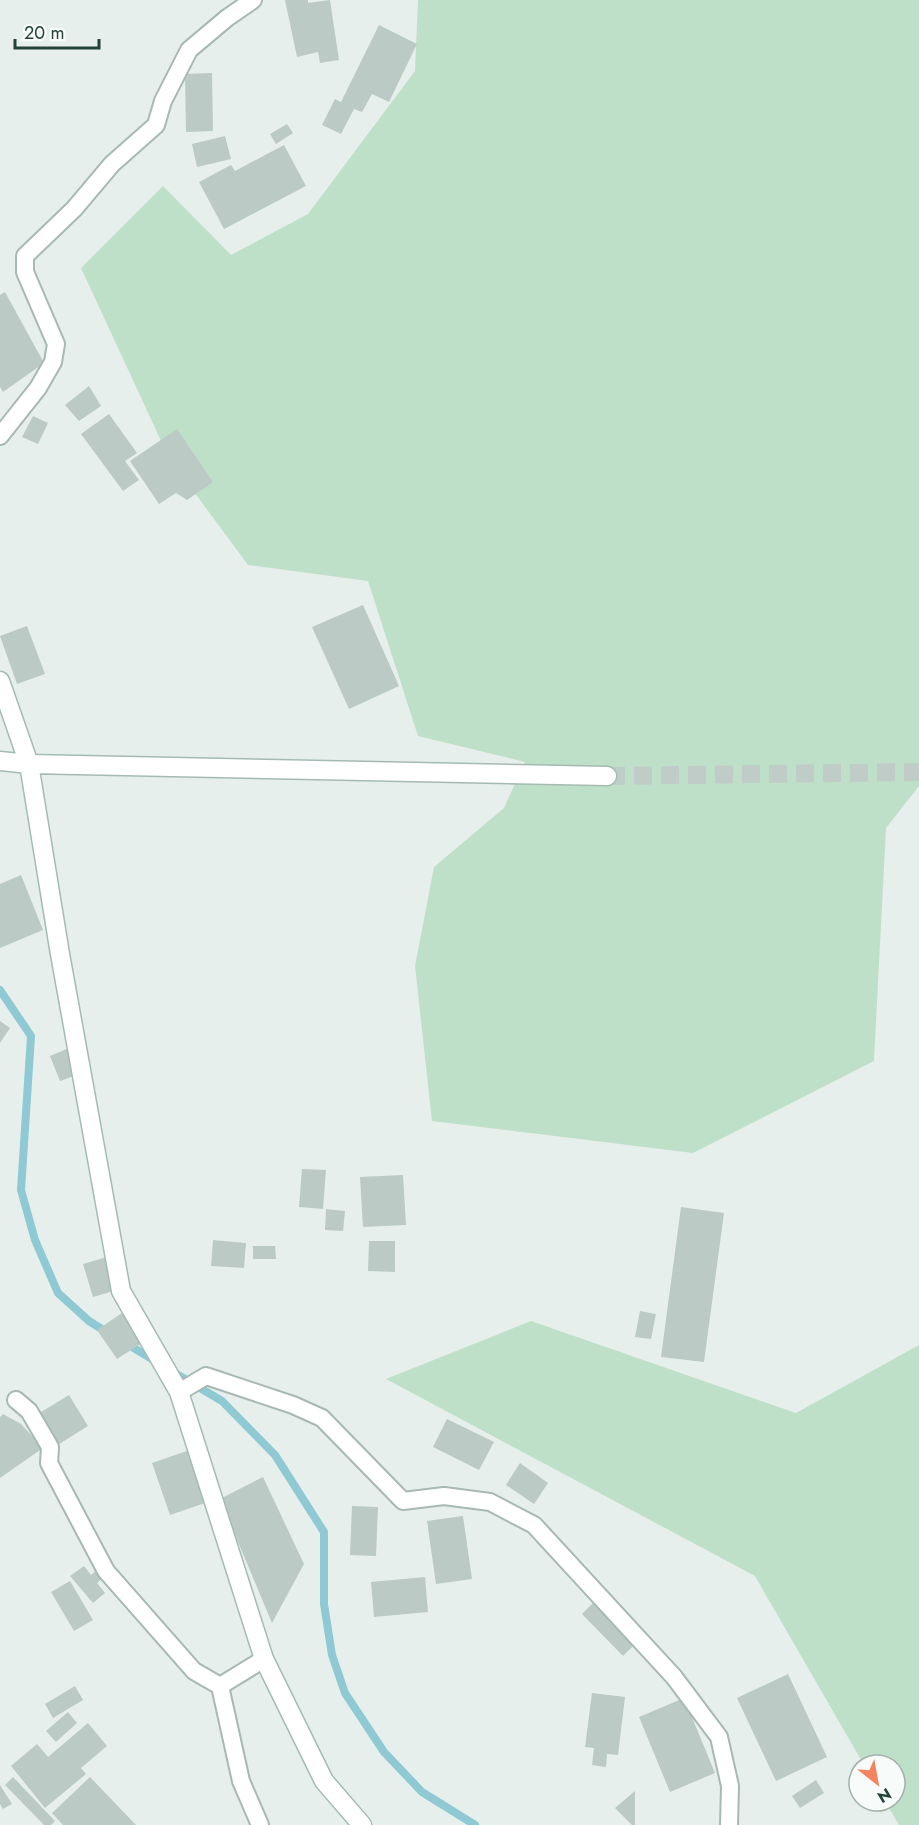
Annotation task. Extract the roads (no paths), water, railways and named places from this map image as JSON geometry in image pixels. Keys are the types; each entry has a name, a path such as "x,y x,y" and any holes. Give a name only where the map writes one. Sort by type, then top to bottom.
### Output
{"street":[{"path":"0,681 29,764 60,954 121,1291 179,1392 264,1659 324,1781 362,1825"},
{"path":"0,760 29,764 607,777"}],"lane":[{"path":"0,436 38,388 53,362 57,344 25,272 24,256 74,209 112,165 156,125 163,101 189,50 226,18 253,0"},
{"path":"179,1392 206,1376 293,1405 322,1418 403,1501 444,1496 490,1502 534,1525 674,1677 719,1737 730,1786 729,1825"},
{"path":"16,1400 29,1411 50,1447 49,1463 106,1571 194,1671 220,1686 240,1781 260,1825"},
{"path":"220,1686 264,1659"}],"waterway":[{"path":"0,990 31,1036 21,1190 35,1240 58,1293 89,1321 108,1333"},
{"path":"124,1342 157,1362"},
{"path":"173,1372 222,1401 275,1455 324,1532 324,1604 332,1655 345,1693 384,1752 422,1792 475,1825"}],"tunnel":[{"path":"607,776 919,772"}]}
